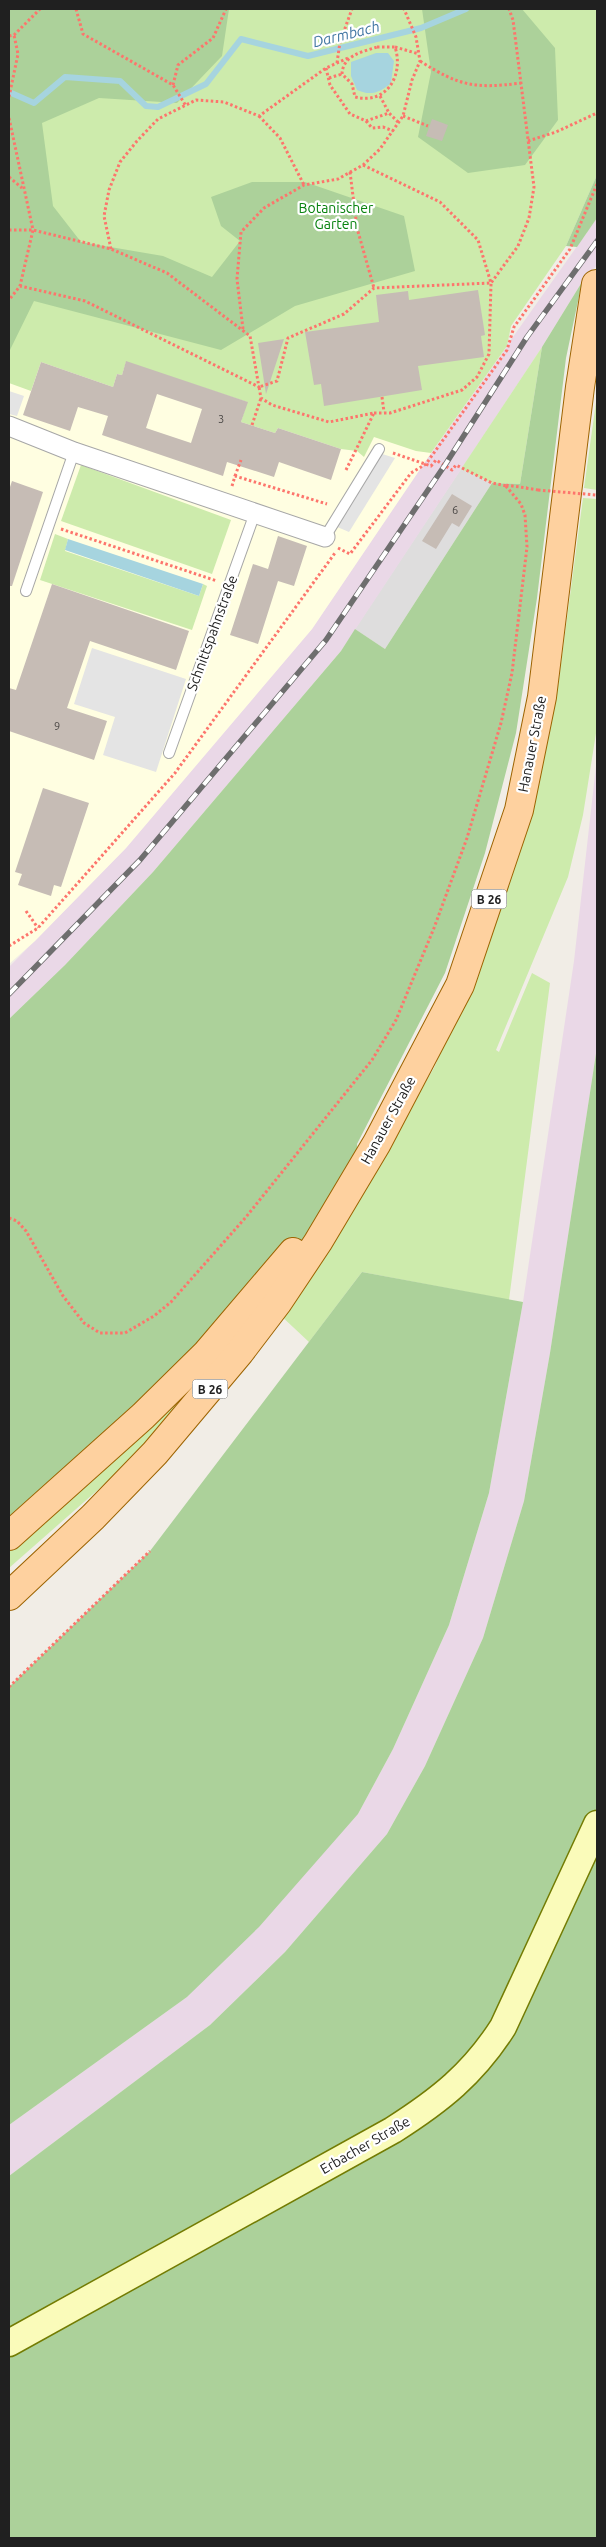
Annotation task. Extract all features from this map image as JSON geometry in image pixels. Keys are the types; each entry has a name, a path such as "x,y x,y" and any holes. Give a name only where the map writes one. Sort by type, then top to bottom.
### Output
{"main road":[{"name":"Hanauer Straße","path":"360,1172 460,985 519,810 542,698 580,387 596,284"},
{"name":"B 26","path":"9,1536 143,1416 206,1354 360,1172"},
{"name":"B 26","path":"9,1596 93,1517 155,1453 198,1403 278,1302 318,1242 360,1172"}],"street":[{"path":"9,426 74,452 255,513 332,543"},
{"name":"Erbacher Straße","path":"9,2343 393,2130 447,2093 468,2074 487,2052 503,2027 597,1824"}],"lane":[{"path":"332,543 342,511 379,449"},
{"path":"26,591 74,452"},
{"name":"Schnittspahnstraße","path":"169,753 255,513"}],"path":[{"path":"9,36 14,35 40,9"},
{"path":"76,9 83,34 173,85 186,106"},
{"path":"173,85 178,65 213,38 226,9"},
{"path":"337,61 340,42 352,9"},
{"path":"243,330 237,279 241,232 264,208 304,186 338,179 362,165 380,149 403,116 412,80 420,61 416,37 404,9"},
{"path":"491,283 518,246 529,218 534,187 513,20 509,9"},
{"path":"9,97 18,54 14,35"},
{"path":"260,116 337,61 377,47 395,47 419,54"},
{"path":"348,58 342,66 342,74 352,84 355,97 365,99 380,96 392,85 396,74 398,58 395,47"},
{"path":"420,61 446,78 471,85 495,87 521,83"},
{"path":"326,68 330,85 350,114 366,121 372,128 383,127 393,131"},
{"path":"329,78 342,74"},
{"path":"380,96 389,113 398,122"},
{"path":"111,249 104,216 109,190 120,162 158,119 196,100 224,102 260,116 280,138 304,186"},
{"path":"366,121 389,113"},
{"path":"528,141 556,132 597,113"},
{"path":"403,116 428,126"},
{"path":"9,118 33,230 20,286 9,300"},
{"path":"261,398 272,405 329,422 384,412 390,413 462,390 477,377 489,354 491,283 478,240 440,202 362,165"},
{"path":"350,172 358,228 374,288"},
{"path":"9,178 23,188"},
{"path":"332,543 350,554 411,473 426,464 507,350 514,327 570,249 597,184"},
{"path":"9,230 33,230 111,249 167,273 243,330 250,336 261,398 252,425"},
{"path":"20,286 85,301 259,387 277,382 288,338 344,314 374,288 491,283"},
{"path":"382,397 384,412"},
{"path":"342,478 374,414"},
{"path":"411,458 431,466 436,460 452,470 456,465 492,483 538,490 597,495"},
{"path":"225,504 241,460"},
{"path":"235,476 327,504 342,511"},
{"path":"9,1218 17,1221 26,1231 63,1296 84,1323 100,1332 125,1333 154,1316 170,1302 252,1209 372,1060 396,1020 434,928 467,838 501,723 512,673 527,546 525,515 521,504 505,485"},
{"path":"327,504 332,495"},
{"path":"50,525 229,585"},
{"path":"26,911 38,928"},
{"path":"9,1687 150,1551"}],"shaded area":[{"path":"597,218 597,265 582,282 542,347 341,651 153,872 65,965 9,1019 9,967 126,848 312,629 431,453"},
{"path":"9,327 507,346 431,453 312,629 126,848 35,941 9,964"},
{"path":"9,391 24,396 17,416 9,414"},
{"path":"379,453 395,458 349,532 335,526"},
{"path":"461,469 492,483 385,649 355,629"},
{"path":"92,648 186,679 156,772 103,755 115,717 74,704"},
{"path":"597,757 597,1047 550,1353 524,1501 483,1638 425,1766 387,1834 285,1952 210,2025 9,2176 9,2125 187,1997 358,1814 393,1749 449,1625 489,1493 523,1302 574,961"}],"green space":[{"name":"Botanischer Garten","path":"9,9 597,9 597,175 566,246 511,326 507,346 431,453 416,451 374,437 364,457 357,451 341,449 278,428 275,433 241,422 247,402 126,362 122,375 117,374 113,387 41,362 31,391 9,383"},
{"path":"9,9 229,9 222,56 177,103 99,98 42,123 53,206 81,242 163,256 212,277 240,241 221,226 211,197 252,182 305,182 404,216 415,271 295,306 221,350 34,301 9,352"},
{"path":"422,9 522,9 555,48 558,120 525,165 468,173 418,137 431,72"},
{"path":"597,175 597,218 577,247 566,246"},
{"path":"582,282 566,358 537,598 516,733 485,853 445,973 357,1144 360,1172 264,1287 9,1522 9,1019 65,965 153,872 341,651 355,629 385,649 492,483 520,484 542,347"},
{"path":"542,347 520,484 492,483 461,469"},
{"path":"597,395 597,490 584,488"},
{"path":"81,465 231,520 212,574 61,521"},
{"path":"583,498 597,499 597,727 583,815 568,877 496,1050 499,1052 532,973 550,983 509,1300 362,1272 309,1342 278,1313 371,1174 434,1068 477,972 544,749 558,686"},
{"path":"55,534 68,539 65,551 199,596 203,584 207,586 192,630 40,580"},
{"path":"597,1047 597,2538 9,2538 9,2176 210,2025 285,1952 387,1834 425,1766 483,1638 524,1501 550,1353"},
{"path":"362,1272 523,1302 489,1493 449,1625 393,1749 358,1814 259,1927 187,1997 9,2125 9,1687 150,1551"},
{"path":"216,1360 187,1403 117,1473 9,1568 9,1552 153,1427"}],"water":[{"path":"376,53 388,53 394,61 391,83 383,89 371,93 357,90 351,76 351,62"},
{"path":"68,539 203,584 199,596 65,550"}],"building":[{"path":"432,119 448,125 442,141 426,136"},
{"path":"478,290 485,335 481,336 484,357 418,366 422,390 324,406 321,384 314,385 305,332 379,322 376,295 408,291 409,300"},
{"path":"284,339 266,394 258,343"},
{"path":"126,361 248,402 241,422 275,433 278,428 341,449 331,480 279,462 274,477 227,462 223,476 102,435 108,416 78,407 70,431 23,415 41,362 113,387 117,374 122,375","holes":["157,394 202,409 191,443 146,428"]},
{"path":"12,481 43,492 12,586 9,586 9,490"},
{"path":"452,494 472,506 459,527 452,523 436,549 422,541"},
{"path":"278,536 307,546 294,586 278,581 258,644 230,635 253,564 268,569"},
{"path":"52,584 189,631 176,670 90,641 67,708 107,721 94,760 9,731 9,688 16,690"},
{"path":"43,788 89,803 61,887 54,885 51,896 18,885 22,874 15,872"}],"waterway":[{"name":"Darmbach","path":"9,92 34,103 65,77 120,81 146,106 158,107 206,84 241,39 308,56 421,28 466,9"}],"railway":[{"path":"9,994 140,860 326,640 445,465 527,337 597,241"}]}
